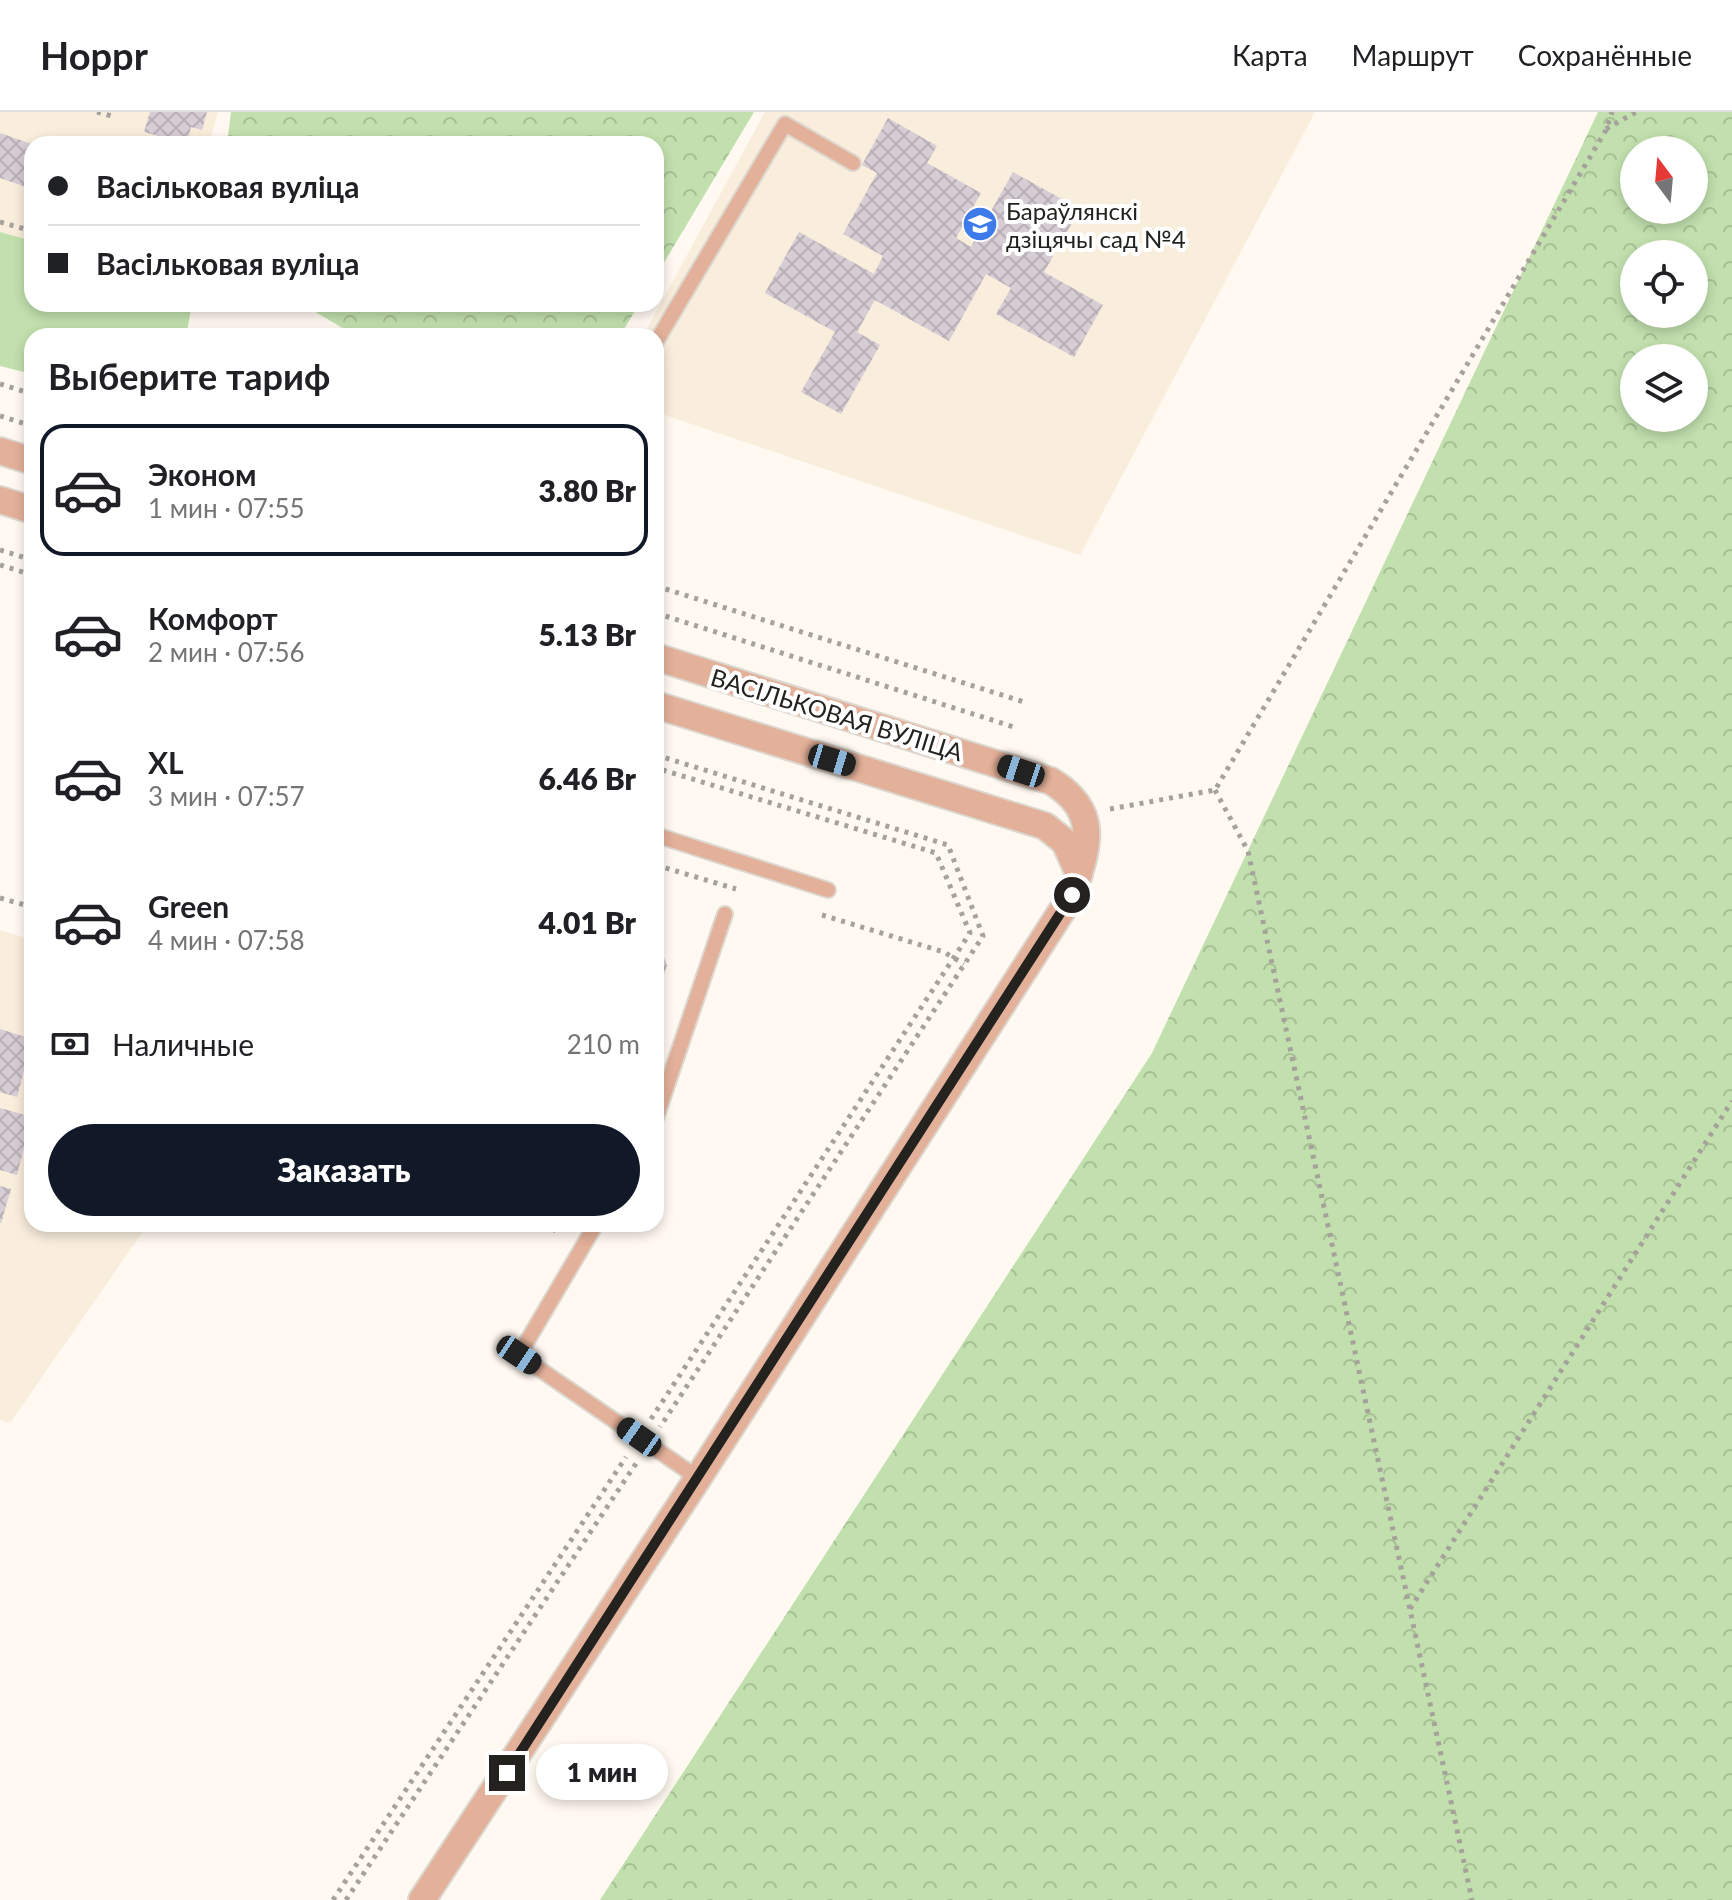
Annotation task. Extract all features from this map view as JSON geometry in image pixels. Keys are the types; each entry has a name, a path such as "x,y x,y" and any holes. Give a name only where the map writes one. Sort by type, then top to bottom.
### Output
{"street":[{"path":"0,451 24,458"},
{"path":"0,500 24,508"},
{"name":"ВАСІЛЬКОВАЯ ВУЛІЦА","path":"664,660 1051,781 1072,794 1085,813"},
{"name":"ВАСІЛЬКОВАЯ ВУЛІЦА","path":"664,707 1045,826 1065,842 1079,874"},
{"path":"422,1900 698,1478 1064,908 1079,874 1087,840 1085,813"}],"lane":[{"path":"664,328 785,124 853,163"},
{"path":"664,838 828,890"},
{"path":"664,1094 725,914"},
{"path":"591,1232 519,1355 698,1478"}],"path":[{"path":"97,112 112,116 113,112"},
{"path":"1085,813 1215,790 1606,130 1612,112"},
{"path":"1606,130 1636,112"},
{"path":"0,222 24,229"},
{"path":"0,384 24,392"},
{"path":"0,416 24,424"},
{"path":"0,550 24,558"},
{"path":"0,565 24,572"},
{"path":"664,589 1024,702"},
{"path":"664,616 1017,728"},
{"path":"333,1900 983,936 948,845 664,757"},
{"path":"346,1900 970,933 936,853 664,770"},
{"path":"1215,790 1248,851 1472,1900"},
{"path":"0,898 24,905"},
{"path":"1410,1609 1732,1101"}],"shaded area":[{"path":"0,112 218,112 211,136 24,136 24,309 0,325"},
{"name":"Бараўлянскі дзіцячы сад №4","path":"765,112 1315,112 1080,555 664,415 664,328 647,328 656,312 664,312 664,297"},
{"path":"0,930 24,938 24,1232 142,1232 10,1423 0,1420"}],"green space":[{"path":"231,112 754,112 664,263 664,136 228,136"},
{"path":"1598,112 1732,112 1732,1900 600,1900 1152,1053"},
{"path":"0,232 24,239 24,312 190,312 188,328 24,328 24,372 0,366"},
{"path":"316,312 634,312 625,328 342,328"}],"building":[{"path":"150,112 207,112 202,130 191,127 189,136 158,136 144,132"},
{"path":"888,118 937,146 927,163 981,193 956,238 971,247 1013,172 1080,209 1044,272 1103,305 1074,357 996,314 1011,288 986,274 949,341 875,300 857,332 880,345 841,414 801,392 835,332 765,293 799,232 874,274 883,256 843,234 877,173 862,165"},
{"path":"0,133 24,141 24,186 0,178"},
{"path":"0,1029 24,1036 24,1070 17,1097 0,1092"},
{"path":"0,1108 24,1115 24,1148 17,1175 0,1170"},
{"path":"0,1186 11,1189 1,1223 0,1223"}],"place":[{"name":"Бараўлянскі дзіцячы сад №4","path":"980,224"}],"route":[{"path":"507,1773 1072,895"}]}
